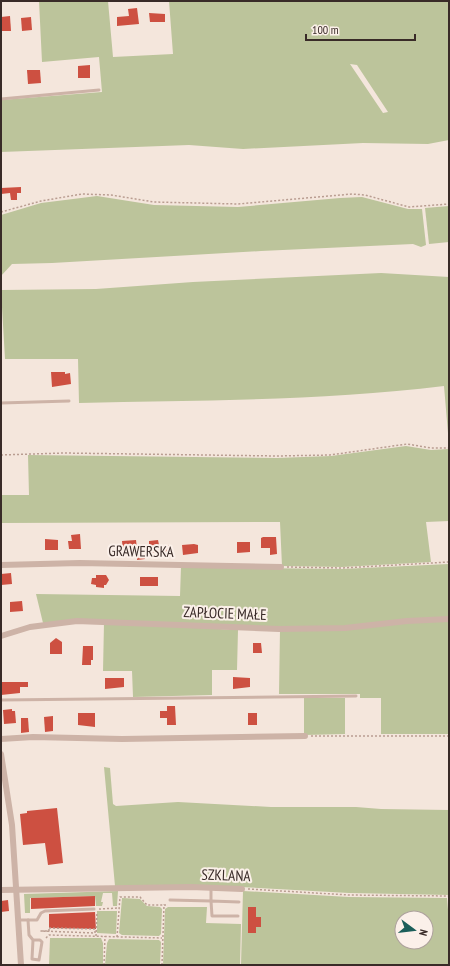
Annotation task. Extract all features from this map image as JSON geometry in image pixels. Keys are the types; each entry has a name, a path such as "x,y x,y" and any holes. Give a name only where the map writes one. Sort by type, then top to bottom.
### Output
{"street":[{"name":"GRAWERSKA","path":"1,565 80,563 281,567"},
{"name":"ZAPŁOCIE MAŁE","path":"1,636 30,627 77,621 279,629 345,628 407,620 449,619"},
{"path":"1,739 33,737 122,739 305,736"},
{"path":"1,754 11,812 21,965"},
{"name":"SZKLANA","path":"1,890 242,889"}],"lane":[{"path":"1,99 99,90"},
{"path":"1,403 69,401"},
{"path":"1,700 356,696"},
{"path":"211,888 212,916 238,916"},
{"path":"170,900 239,902"},
{"path":"19,920 37,920 41,913 45,911 95,909"},
{"path":"28,920 29,935 33,940 33,960 41,959 40,940 33,940"}],"path":[{"path":"1,212 41,201 82,194 112,195 154,202 238,204 352,194 409,207 449,204"},
{"path":"1,454 64,453 277,456 330,455 407,444 431,448 449,448"},
{"path":"281,567 342,568 449,562"},
{"path":"305,736 449,736"},
{"name":"SZKLANA","path":"242,889 349,895 449,896"},
{"path":"117,937 120,897 140,897 148,905 170,905"},
{"path":"162,965 164,905"},
{"path":"96,936 95,909 119,908"},
{"path":"49,928 95,929 95,933 52,933 41,930 49,931 49,928"},
{"path":"40,940 48,938 49,935 162,938"},
{"path":"104,965 105,936"}],"green space":[{"path":"39,1 108,1 113,57 173,54 169,1 449,1 449,140 428,144 363,143 243,149 189,145 1,152 1,100 102,92 99,57 42,62","holes":["350,64 357,65 388,112 383,113"]},
{"path":"97,196 154,205 238,207 362,197 408,209 422,209 426,245 421,247 413,244 12,264 1,276 1,215 41,203"},
{"path":"449,206 449,242 429,244 425,208"},
{"path":"381,273 449,277 449,445 444,386 353,395 79,403 78,359 5,359 1,290 96,289 193,282"},
{"path":"406,446 431,450 449,449 449,521 426,522 431,562 342,567 282,566 280,522 1,523 1,495 29,495 28,455 277,458 331,456"},
{"path":"449,564 449,617 345,626 280,627 43,623 36,594 180,596 181,567 342,569"},
{"path":"449,620 449,734 381,734 381,698 360,698 360,694 279,694 280,630"},
{"path":"104,623 238,630 237,670 212,670 212,695 133,697 132,671 103,671"},
{"path":"304,698 345,698 345,734 304,735"},
{"path":"104,767 110,768 113,804 116,806 178,802 271,807 356,807 449,810 449,895 349,893 241,887 115,886"},
{"path":"118,891 117,906 113,906 112,893 103,893 101,902 103,902 102,906 96,906 95,896 30,898 30,913 25,913 24,894"},
{"path":"243,891 349,897 447,898 449,921 449,965 241,965"},
{"path":"122,898 140,899 147,906 160,907 162,909 161,934 159,936 122,935 119,933"},
{"path":"168,907 207,907 206,923 241,924 240,965 163,965 165,909"},
{"path":"97,911 117,911 116,934 97,933"},
{"path":"50,938 101,938 103,943 103,965 49,965"},
{"path":"109,939 159,940 161,942 160,965 105,965 107,943"}],"building":[{"path":"137,8 139,24 117,26 117,17 129,16 128,9"},
{"path":"149,13 165,14 165,22 150,22"},
{"path":"10,16 11,31 1,31 1,17"},
{"path":"31,17 32,30 22,31 21,18"},
{"path":"90,65 90,78 78,78 78,66"},
{"path":"27,70 40,70 41,83 28,84"},
{"path":"21,187 21,193 17,193 17,200 11,200 10,193 1,194 1,188"},
{"path":"51,372 65,372 65,374 70,373 71,384 52,387"},
{"path":"80,534 81,549 69,549 68,541 72,541 71,535"},
{"path":"276,537 277,554 270,555 270,548 261,548 261,538"},
{"path":"45,539 58,540 58,550 45,550"},
{"path":"136,540 137,549 137,546 149,545 149,541 158,540 159,545 171,545 171,551 144,553 145,559 137,560 137,551 123,552 122,541"},
{"path":"237,542 250,542 250,552 237,553"},
{"path":"182,545 198,545 198,553 183,555"},
{"path":"11,573 12,584 1,585 1,574"},
{"path":"96,575 106,575 109,580 106,585 104,585 104,588 96,587 96,585 91,584 92,578 96,578"},
{"path":"140,577 158,577 158,586 140,586"},
{"path":"22,601 23,611 10,612 10,602"},
{"path":"56,638 62,642 62,654 50,654 50,643"},
{"path":"253,643 261,643 262,653 253,653"},
{"path":"83,646 93,646 93,660 91,660 91,665 82,665"},
{"path":"233,677 250,678 250,687 233,689"},
{"path":"105,678 124,678 124,687 105,689"},
{"path":"1,682 28,682 28,687 20,687 20,693 1,695"},
{"path":"167,706 175,706 176,725 167,725 167,718 160,718 160,711 167,711"},
{"path":"12,709 12,711 15,711 16,723 4,724 3,710"},
{"path":"78,713 95,713 95,727 78,725"},
{"path":"248,713 257,713 257,725 248,725"},
{"path":"53,716 53,731 45,732 44,717"},
{"path":"21,718 28,718 29,732 21,733"},
{"path":"57,808 63,863 48,865 45,843 23,845 20,814 27,813 27,811"},
{"path":"95,896 95,906 31,909 31,898"},
{"path":"8,900 9,911 1,912 1,901"},
{"path":"248,907 256,907 256,917 261,917 261,927 256,927 256,933 248,933"},
{"path":"95,912 96,929 49,928 49,914"}]}
